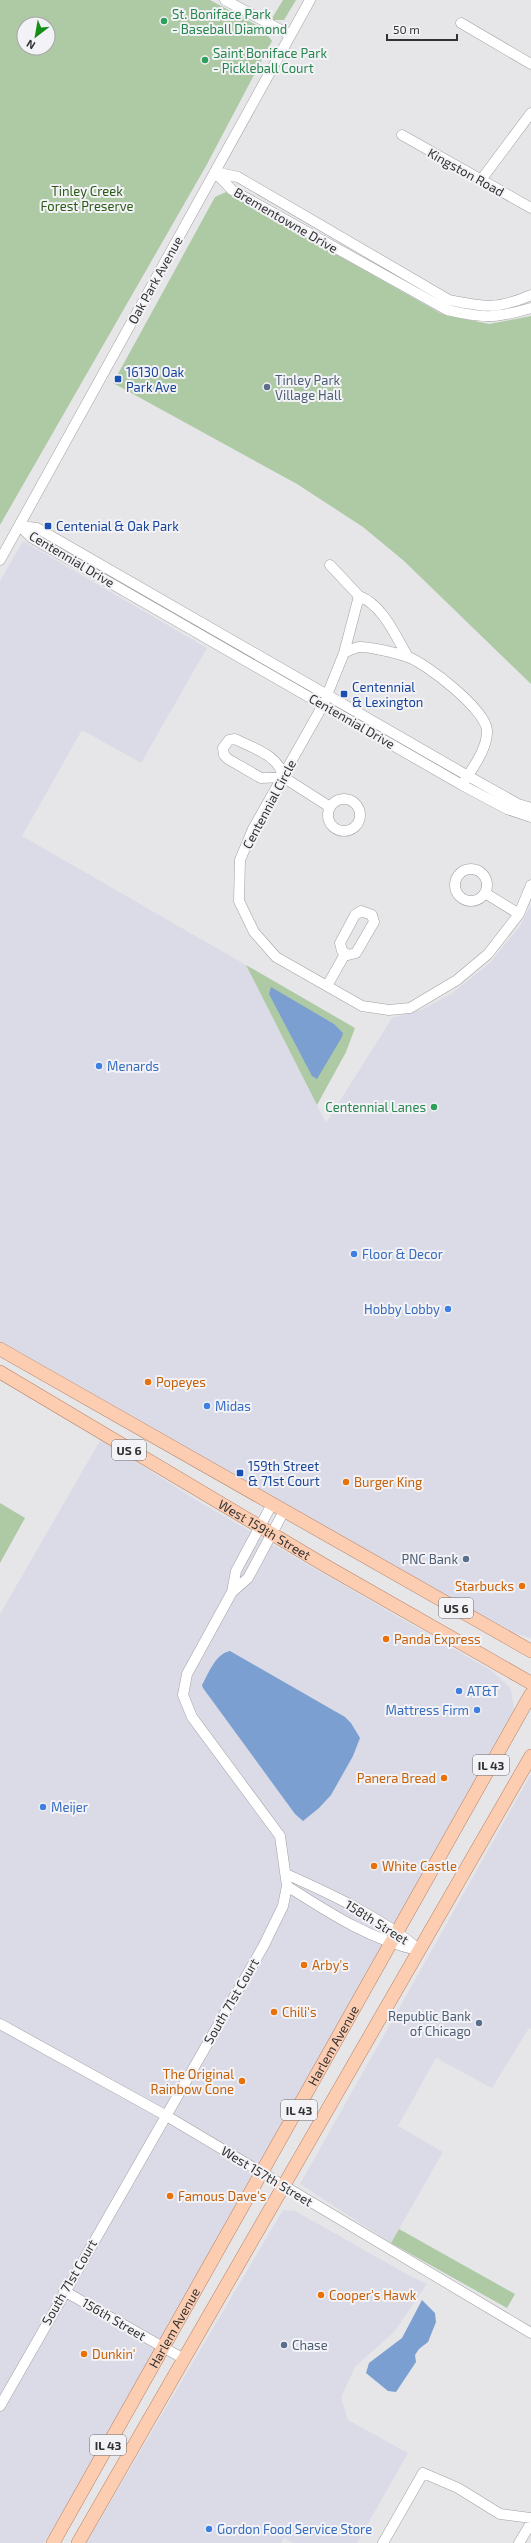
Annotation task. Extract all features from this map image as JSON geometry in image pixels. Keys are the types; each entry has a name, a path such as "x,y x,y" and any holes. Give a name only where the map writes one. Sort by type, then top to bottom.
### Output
{"main road":[{"name":"West 159th Street","path":"0,1349 531,1651"},
{"name":"West 159th Street","path":"0,1372 259,1527 531,1682"},
{"name":"Harlem Avenue","path":"53,2543 392,1944 531,1694"},
{"name":"Harlem Avenue","path":"78,2543 531,1756"}],"street":[{"path":"225,0 290,35"},
{"name":"Oak Park Avenue","path":"0,560 310,0"},
{"path":"461,23 531,64"},
{"path":"481,180 531,113"},
{"name":"Kingston Road","path":"402,135 531,208"},
{"name":"Brementowne Drive","path":"215,172 238,177 449,300 485,307 509,305 531,295"},
{"name":"Brementowne Drive","path":"215,172 232,190 446,310 482,318 506,315 531,308"},
{"path":"419,296 425,286"},
{"name":"Centennial Drive","path":"20,526 37,528 468,776 518,804 531,808"},
{"name":"Centennial Drive","path":"20,526 32,538 462,785 507,809 531,817"},
{"path":"330,565 359,596 366,598 384,617 408,657"},
{"name":"Centennial Circle","path":"359,596 344,654 322,705 243,851 238,870 239,901 254,932 276,957 326,986 371,1009 388,1010 410,1008 457,980 488,954 519,914 531,885"},
{"path":"344,654 359,646 408,657 434,673 469,703 483,720 487,729 486,741 462,785"},
{"path":"283,777 282,768 275,760 235,739 226,743 223,748 224,755 228,759 261,778 283,777 330,806"},
{"path":"485,893 519,914"},
{"path":"326,986 344,954"},
{"name":"South 71st Court","path":"0,2406 64,2291 264,1945 283,1906 288,1886 280,1836 192,1717 183,1695 184,1681 191,1664 232,1592 236,1571 272,1504"},
{"name":"South 71st Court","path":"232,1592 248,1578 284,1511"},
{"name":"158th Street","path":"286,1874 333,1895 398,1932 420,1950"},
{"name":"158th Street","path":"288,1886 325,1910 392,1944 420,1950"},
{"name":"West 157th Street","path":"0,2024 165,2115 531,2333"},
{"name":"156th Street","path":"64,2291 184,2359"},
{"path":"383,2543 423,2473 458,2488 500,2514 531,2518"},
{"path":"519,2543 531,2523"}],"shaded area":[{"path":"23,541 207,648 141,763 82,730 22,836 246,965 326,1123 392,1018 421,1010 451,994 490,963 520,926 531,905 531,1638 517,1634 475,1612 0,1341 0,581"},
{"path":"101,1439 196,1500 492,1671 511,1689 514,1710 93,2461 44,2543 0,2543 0,1614"},
{"path":"531,1774 531,2029 529,2028 492,2088 436,2058 398,2126 443,2152 391,2243 300,2184"},
{"path":"283,2210 295,2211 427,2284 394,2332 355,2367 341,2398 348,2420 408,2453 357,2543 293,2543 284,2538 281,2543 86,2543"}],"green space":[{"name":"Tinley Creek Forest Preserve","path":"0,0 210,0 262,28 272,41 206,166 0,525"},
{"path":"283,0 296,0 284,20 271,20"},
{"path":"226,192 442,314 489,324 531,316 531,684 404,561 363,527 297,484 113,383 215,197"},
{"path":"246,965 355,1028 346,1052 317,1105"},
{"path":"0,1503 25,1518 0,1563"},
{"path":"399,2229 515,2294 507,2308 391,2243"}],"water":[{"path":"271,987 334,1024 343,1033 317,1079 312,1076 269,994"},
{"path":"230,1651 345,1717 351,1723 360,1738 353,1756 331,1795 319,1808 303,1821 295,1814 203,1688 202,1685 216,1660 220,1656"},
{"path":"422,2300 435,2313 436,2322 428,2342 419,2349 415,2355 416,2362 396,2392 388,2391 366,2373 369,2363 402,2338"}],"place":[{"name":"St. Boniface Park - Baseball Diamond","path":"164,21"},
{"name":"Saint Boniface Park - Pickleball Court","path":"205,60"},
{"name":"16130 Oak Park Ave","path":"118,379"},
{"name":"Tinley Park Village Hall","path":"267,387"},
{"name":"Centenial & Oak Park","path":"48,526"},
{"name":"Centennial & Lexington","path":"344,694"},
{"name":"Menards","path":"99,1066"},
{"name":"Centennial Lanes","path":"434,1107"},
{"name":"Floor & Decor","path":"354,1254"},
{"name":"Hobby Lobby","path":"448,1309"},
{"name":"Popeyes","path":"148,1382"},
{"name":"Midas","path":"207,1406"},
{"name":"159th Street & 71st Court","path":"240,1473"},
{"name":"Burger King","path":"346,1482"},
{"name":"PNC Bank","path":"466,1559"},
{"name":"Starbucks","path":"522,1586"},
{"name":"Panda Express","path":"386,1639"},
{"name":"AT&T","path":"459,1691"},
{"name":"Mattress Firm","path":"477,1710"},
{"name":"Panera Bread","path":"444,1778"},
{"name":"Meijer","path":"43,1807"},
{"name":"White Castle","path":"374,1866"},
{"name":"Arby's","path":"304,1965"},
{"name":"Chili's","path":"274,2012"},
{"name":"Republic Bank of Chicago","path":"479,2023"},
{"name":"The Original Rainbow Cone","path":"242,2081"},
{"name":"Famous Dave's","path":"170,2196"},
{"name":"Cooper's Hawk","path":"321,2295"},
{"name":"Chase","path":"284,2345"},
{"name":"Dunkin'","path":"84,2354"},
{"name":"Gordon Food Service Store","path":"209,2529"}]}
